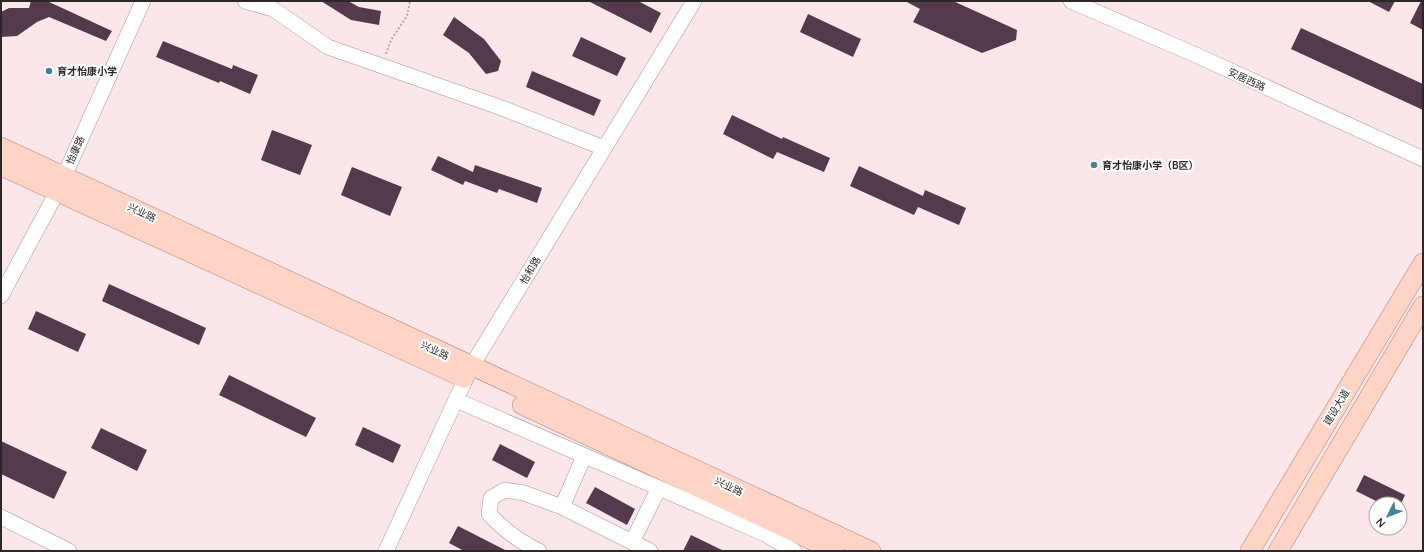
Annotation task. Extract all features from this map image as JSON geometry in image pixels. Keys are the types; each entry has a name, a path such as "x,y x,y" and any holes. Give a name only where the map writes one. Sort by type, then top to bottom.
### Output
{"main road":[{"name":"兴业路","path":"1,147 60,184 468,372 871,551"},
{"name":"兴业路","path":"1,166 60,184"},
{"name":"建设大道","path":"1250,551 1423,263"},
{"path":"1278,551 1423,306"},
{"name":"兴业路","path":"468,372 835,551"}],"street":[{"name":"怡康路","path":"1,296 60,184 143,1"},
{"path":"245,1 273,9 328,47 502,108 604,148"},
{"name":"怡和路","path":"386,551 468,372 694,1"},
{"name":"安居西路","path":"1071,1 1196,55 1423,159"},
{"path":"456,400 765,534 794,551"},
{"path":"562,507 584,456"},
{"path":"632,542 659,488"},
{"path":"539,551 500,526 489,514 491,498 505,490 524,493 562,507 650,551"},
{"path":"1,517 69,551"}],"path":[{"path":"381,66 391,40 407,16 410,1"}],"building":[{"path":"31,1 47,1 112,31 106,41 49,17 37,22 17,36 1,37 1,12 9,8 29,8"},
{"path":"321,1 348,1 359,7 381,11 379,25 351,20"},
{"path":"588,1 638,1 661,13 651,33"},
{"path":"905,1 953,1 1017,30 1016,40 982,53 913,22 920,9"},
{"path":"1368,1 1395,1 1389,12"},
{"path":"1421,1 1423,1 1423,30 1410,23"},
{"path":"808,14 861,39 853,57 800,32"},
{"path":"454,17 484,39 501,61 498,71 486,74 469,53 443,35"},
{"path":"1301,28 1423,84 1423,110 1291,49"},
{"path":"581,37 626,58 617,76 572,56"},
{"path":"163,41 232,69 233,65 258,75 250,94 156,57"},
{"path":"532,71 601,100 594,116 526,87"},
{"path":"732,115 782,139 783,137 830,158 824,172 777,152 773,159 723,134"},
{"path":"272,130 312,145 300,175 261,160"},
{"path":"438,156 473,172 475,165 542,188 537,203 499,189 497,193 465,181 463,185 431,170"},
{"path":"859,166 923,196 925,190 966,208 959,225 918,207 914,215 850,186"},
{"path":"352,167 402,187 390,216 341,195"},
{"path":"109,284 206,328 199,345 102,301"},
{"path":"36,311 86,334 78,352 28,329"},
{"path":"229,375 316,418 306,437 219,395"},
{"path":"363,427 401,445 393,463 355,445"},
{"path":"101,428 147,450 137,471 91,448"},
{"path":"1,441 67,472 54,499 1,474"},
{"path":"500,444 535,462 527,478 492,460"},
{"path":"1364,475 1405,495 1368,497 1356,491"},
{"path":"595,487 635,509 627,525 586,503"},
{"path":"458,526 507,551 464,551 449,543"},
{"path":"691,535 724,551 683,551"}],"place":[{"name":"育才怡康小学","path":"49,71"},
{"name":"育才怡康小学（B区）","path":"1094,165"}]}
